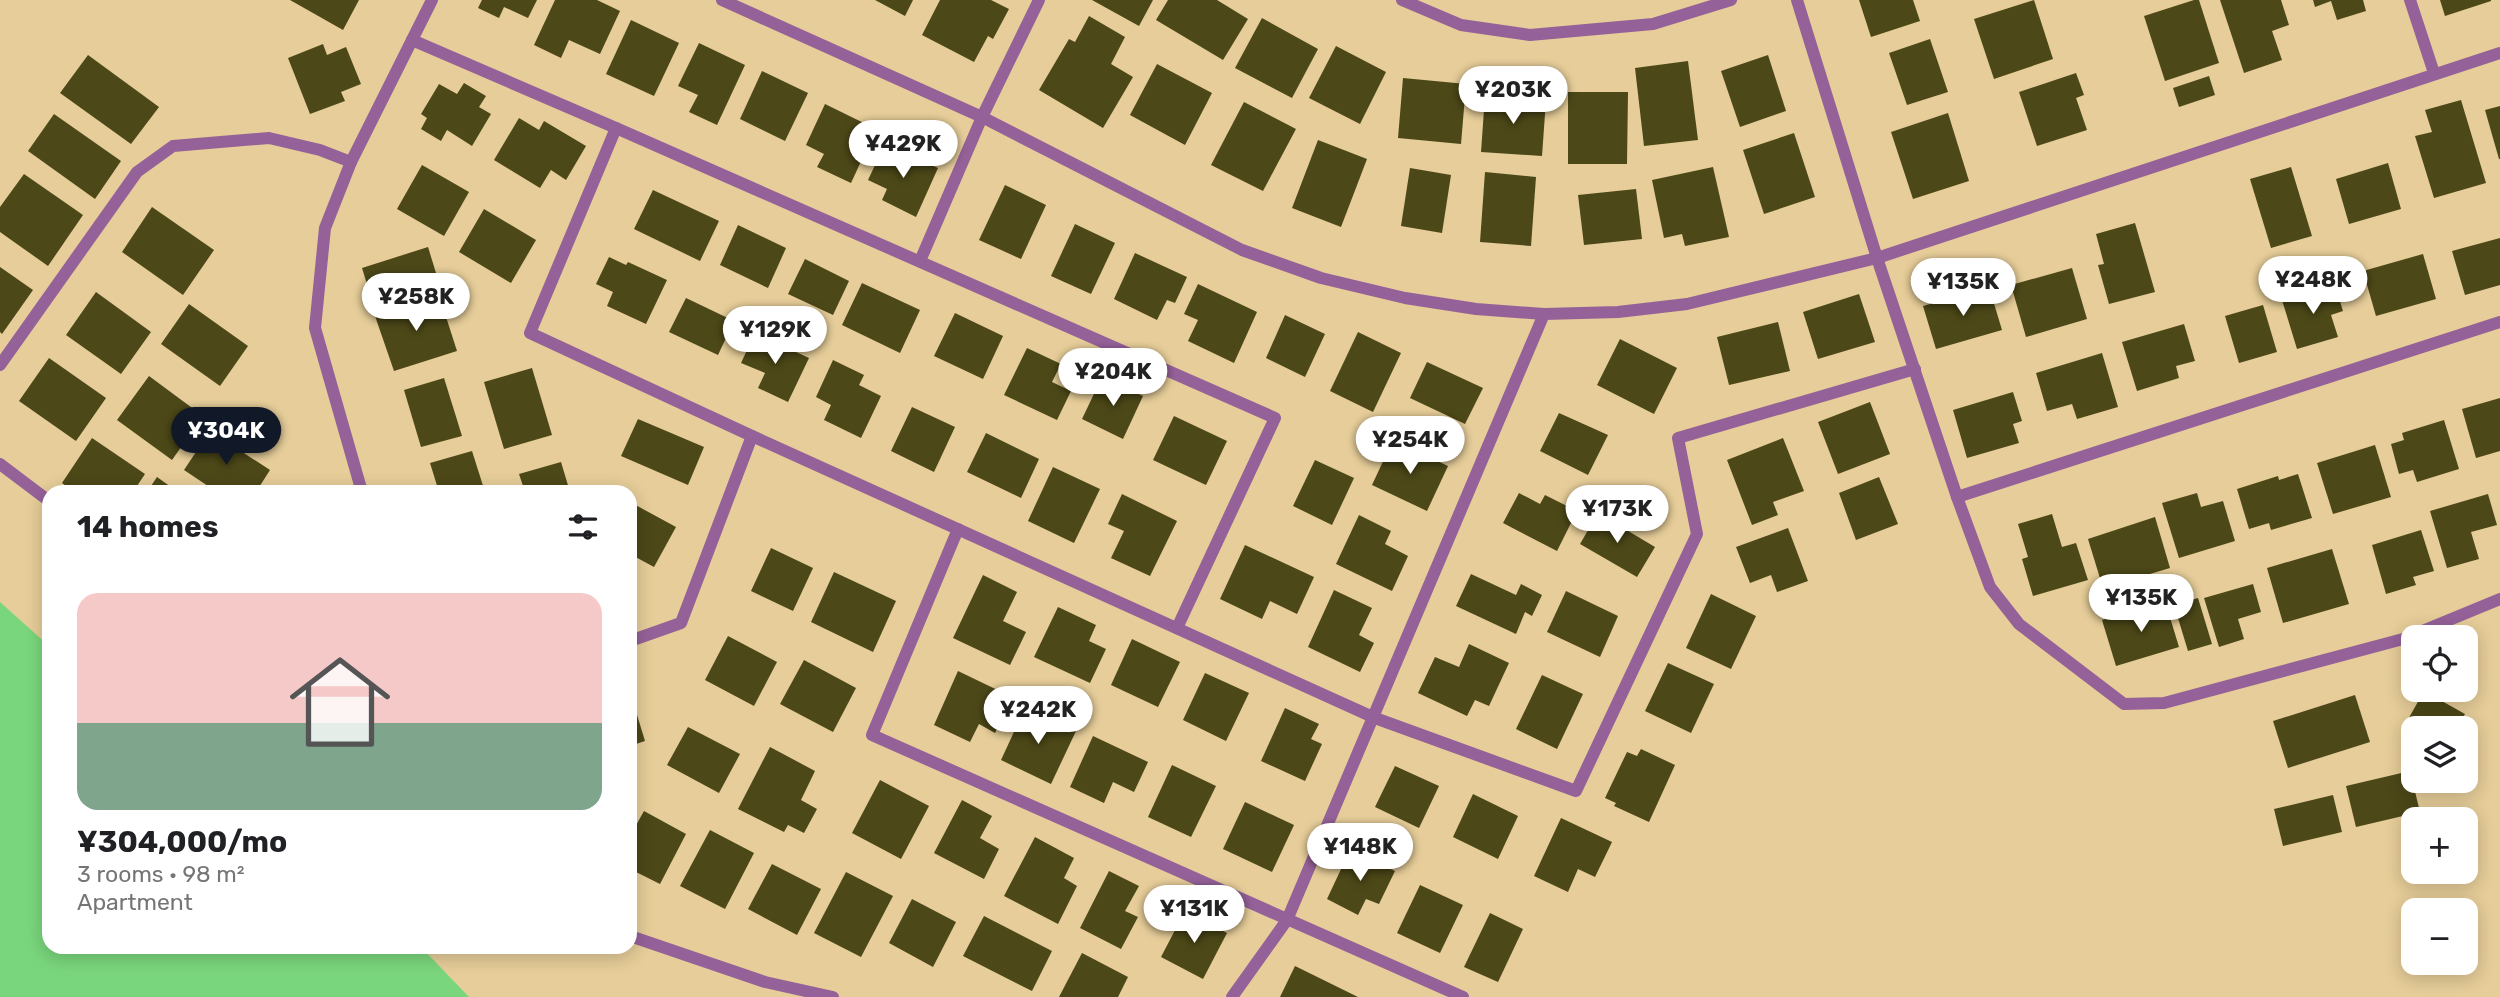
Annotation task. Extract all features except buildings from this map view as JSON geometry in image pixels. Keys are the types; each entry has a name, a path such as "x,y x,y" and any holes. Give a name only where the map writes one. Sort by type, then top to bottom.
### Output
{"street":[{"path":"360,485 315,328 326,228 351,162 432,0"},
{"path":"722,0 982,117 1242,250 1321,278 1405,298 1476,309 1544,314 1618,312 1688,304 1877,258 2500,53"},
{"path":"920,261 982,117 1039,0"},
{"path":"1402,0 1461,25 1530,34 1653,24 1731,0"},
{"path":"1797,0 1877,258 1957,498 1990,587 2019,624 2124,704 2164,703 2403,639 2500,599"},
{"path":"2410,0 2434,73"},
{"path":"412,40 1275,418 1177,628"},
{"path":"616,128 530,333 1375,718 1576,791 1697,534 1678,438 1915,369"},
{"path":"0,365 138,172 173,146 269,138 320,150 351,162"},
{"path":"1232,997 1287,920 1375,718 1544,314"},
{"path":"1957,498 2500,322"},
{"path":"637,639 681,623 752,436"},
{"path":"0,464 42,496"},
{"path":"958,529 872,735 1463,997"},
{"path":"637,938 765,982 834,997"}],"green space":[{"path":"0,602 42,640 42,954 428,954 469,997 0,997"}]}
